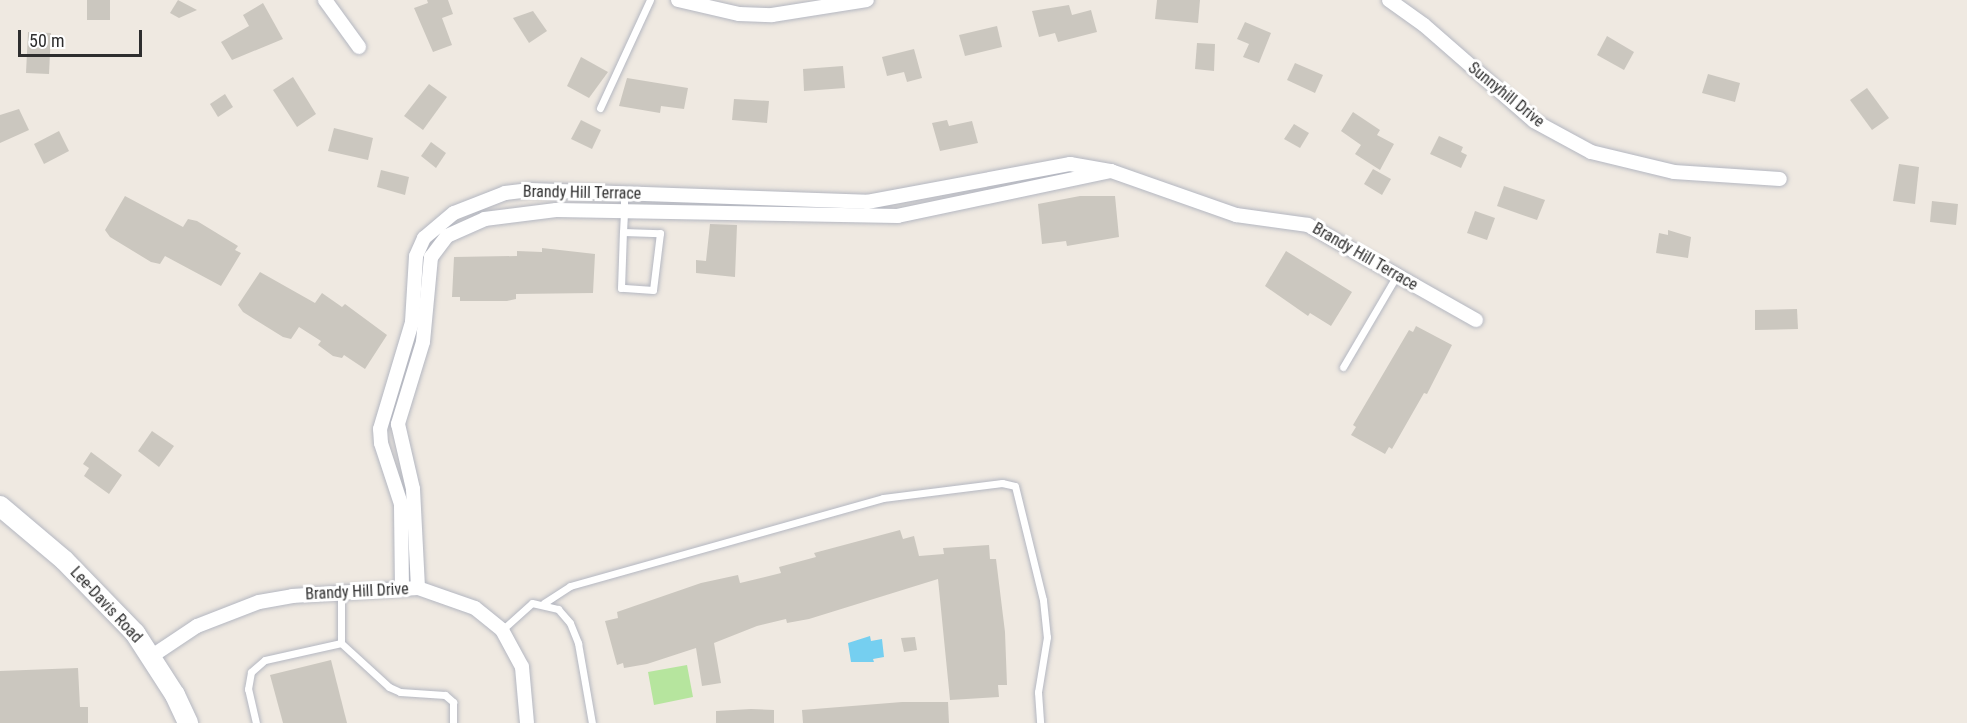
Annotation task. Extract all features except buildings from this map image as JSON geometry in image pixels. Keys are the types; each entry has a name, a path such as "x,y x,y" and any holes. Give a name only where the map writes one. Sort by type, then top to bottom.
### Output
{"main road":[{"name":"Lee-Davis Road","path":"0,506 105,599 152,656 188,723"}],"street":[{"path":"326,0 359,47"},
{"path":"678,0 718,11 772,15 867,0"},
{"name":"Sunnyhill Drive","path":"1389,0 1424,25 1534,121 1591,152 1674,172 1780,179"},
{"name":"Brandy Hill Terrace","path":"402,589 401,504 381,443 380,429 408,340 413,274 424,238 454,213 505,193 530,190 867,202 1070,164 1111,171 1236,215 1308,225 1476,320"},
{"name":"Brandy Hill Terrace","path":"417,588 412,489 398,424 423,342 431,257 447,236 485,219 556,210 624,210 873,219 1111,171"},
{"name":"Brandy Hill Drive","path":"152,656 227,612 292,596 417,588 475,608 501,630 522,668 527,723"}],"lane":[{"path":"600,108 650,0"},
{"path":"623,232 660,233 653,290 621,288 624,194"},
{"path":"1343,368 1396,275"},
{"path":"544,603 570,586 883,498 1002,483 1015,486 1043,600 1047,637 1038,692 1040,723"},
{"path":"341,593 341,643 389,687 400,692 445,695 453,702 453,723"},
{"path":"501,630 532,603 544,603 558,609 570,623 578,643 592,723"},
{"path":"256,723 248,689 251,672 265,660 341,643"}],"green space":[{"path":"687,665 693,697 654,705 648,672"}],"water":[{"path":"870,636 871,641 882,639 884,657 873,659 874,662 851,662 848,643"}]}
